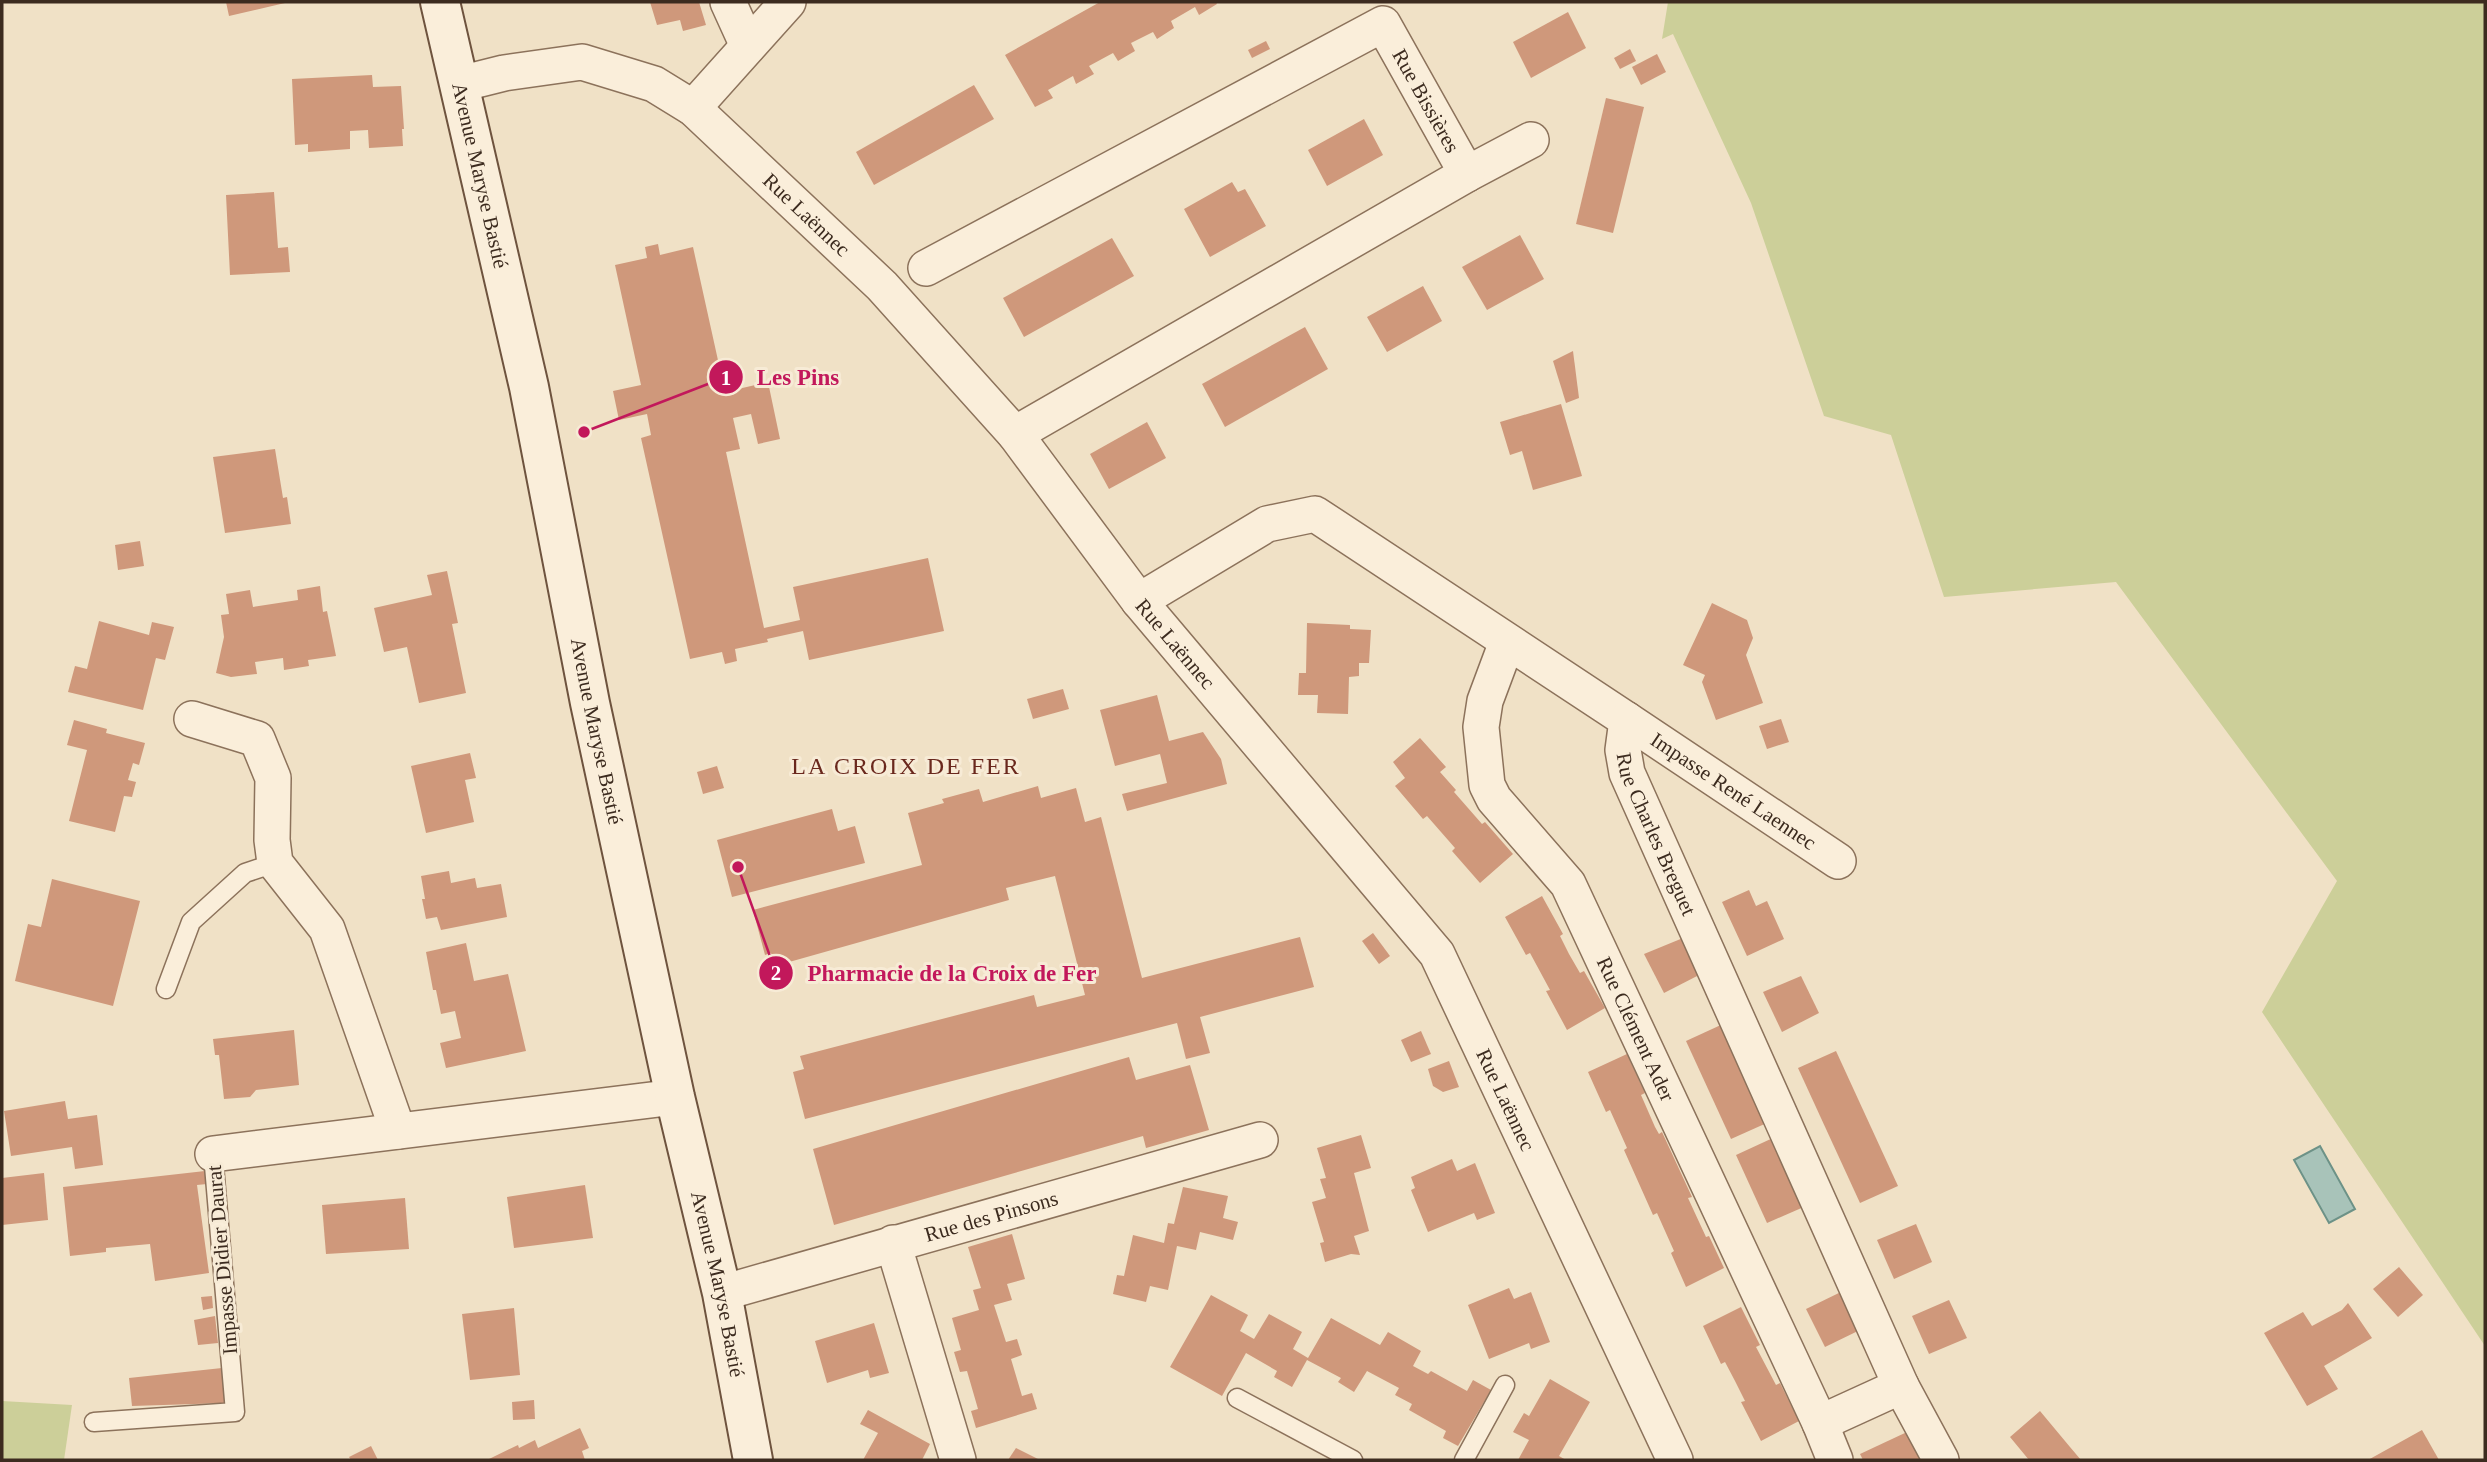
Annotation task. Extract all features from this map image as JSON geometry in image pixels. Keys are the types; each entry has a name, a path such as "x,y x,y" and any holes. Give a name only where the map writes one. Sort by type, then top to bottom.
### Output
{"street":[{"name":"Avenue Maryse Bastié","path":"440,2 529,387 590,703 675,1097 722,1293 753,1460"},
{"path":"728,2 748,46"},
{"path":"692,108 788,2"},
{"name":"Rue Bissières","path":"926,268 1377,13 1467,174 1015,434"},
{"name":"Rue Laënnec","path":"460,84 504,73 582,62 654,84 692,108 882,286 1015,434 1139,601 1437,954 1675,1460"},
{"path":"1467,174 1531,140"},
{"name":"Rue Charles Breguet","path":"1139,601 1266,524 1315,514 1627,720 1623,750 1627,773 1901,1386 1941,1460"},
{"name":"Rue Clément Ader","path":"1507,642 1485,701 1481,727 1487,785 1494,799 1568,884 1835,1460"},
{"path":"192,719 257,739 273,778 272,840 275,863 327,929 398,1131"},
{"name":"Impasse René Laennec","path":"1627,720 1838,861"},
{"name":"Impasse Didier Daurat","path":"213,1154 675,1097"},
{"name":"Rue des Pinsons","path":"722,1293 1260,1140"},
{"path":"893,1243 958,1460"},
{"path":"1820,1423 1901,1386"}],"lane":[{"path":"166,989 191,922 245,873 275,863"},
{"name":"Impasse Didier Daurat","path":"93,1422 235,1412 213,1154"},
{"path":"1464,1460 1505,1384"},
{"path":"1237,1398 1353,1460"}],"green space":[{"path":"1668,2 2485,2 2485,1346 2262,1012 2337,881 2116,582 1944,597 1891,435 1824,416 1751,203 1673,34 1662,39"},
{"path":"2,1401 72,1405 64,1460 2,1460"}],"water":[{"path":"2320,1146 2355,1209 2329,1223 2294,1160"}],"building":[{"path":"226,2 285,2 285,3 229,16"},
{"path":"650,2 699,2 706,25 683,31 680,20 657,25"},
{"path":"1100,2 1217,4 1199,15 1195,7 1171,21 1174,28 1157,39 1153,32 1131,43 1135,51 1118,61 1113,53 1089,66 1094,74 1076,84 1073,76 1048,90 1053,98 1035,107 1005,55"},
{"path":"1568,12 1586,48 1531,78 1513,42"},
{"path":"1266,41 1270,49 1252,58 1248,50"},
{"path":"1630,49 1636,61 1620,69 1614,58"},
{"path":"1657,54 1666,72 1641,85 1632,67"},
{"path":"372,75 373,87 401,86 403,146 369,148 368,130 350,131 350,149 308,152 308,144 295,145 292,79"},
{"path":"974,85 994,119 874,185 856,152"},
{"path":"1606,98 1644,107 1613,233 1576,224"},
{"path":"1364,119 1383,155 1327,186 1308,150"},
{"path":"1232,182 1238,192 1245,189 1266,226 1210,257 1184,209"},
{"path":"274,192 278,248 288,247 290,272 230,275 226,195"},
{"path":"1520,235 1544,279 1487,310 1462,267"},
{"path":"1112,238 1134,276 1024,337 1003,298"},
{"path":"658,244 660,255 693,247 725,392 768,382 780,439 758,444 751,414 733,418 740,449 726,452 764,628 800,620 793,587 928,558 944,631 809,660 803,631 735,649 737,661 725,664 722,652 690,659 641,438 651,435 647,414 619,420 613,391 641,385 615,265 647,258 645,247"},
{"path":"1423,286 1442,321 1387,352 1367,317"},
{"path":"1305,327 1328,369 1225,427 1202,384"},
{"path":"1573,351 1579,398 1566,403 1553,361"},
{"path":"1561,404 1582,476 1533,490 1522,451 1510,455 1500,422"},
{"path":"1147,422 1166,458 1109,489 1090,454"},
{"path":"275,449 283,498 287,497 291,524 225,533 213,457"},
{"path":"140,541 144,566 118,570 115,545"},
{"path":"447,571 458,623 452,624 466,693 419,703 407,647 384,652 374,608 432,595 427,575"},
{"path":"320,586 323,612 327,611 336,656 308,660 309,666 284,670 283,658 255,662 257,674 231,677 216,673 224,637 221,615 229,614 226,594 250,590 253,607 298,600 297,590"},
{"path":"1712,603 1747,620 1753,638 1746,655 1763,703 1716,720 1702,682 1705,675 1683,665"},
{"path":"99,621 149,635 152,622 174,627 165,660 156,658 143,710 68,692 75,666 87,669"},
{"path":"1307,623 1350,625 1350,629 1371,630 1369,663 1359,663 1359,676 1349,677 1348,714 1317,713 1318,695 1298,695 1299,673 1306,673"},
{"path":"1063,689 1069,709 1033,719 1027,699"},
{"path":"1157,695 1169,741 1203,732 1221,759 1227,784 1127,811 1122,794 1167,783 1160,754 1115,766 1100,710"},
{"path":"1781,719 1789,742 1767,749 1759,726"},
{"path":"74,720 107,729 106,733 145,743 139,765 133,763 128,780 136,782 132,797 124,796 115,832 69,821 87,750 67,745"},
{"path":"1420,738 1446,767 1440,772 1456,790 1454,792 1513,854 1480,883 1452,851 1455,848 1427,816 1423,819 1395,786 1405,778 1393,762"},
{"path":"470,753 476,778 465,780 474,822 426,833 411,766"},
{"path":"717,766 724,788 703,794 697,772"},
{"path":"1038,786 1041,798 1076,788 1085,822 1101,817 1142,978 1300,937 1314,987 1200,1017 1210,1053 1186,1059 1177,1023 805,1119 793,1072 804,1069 800,1056 1034,995 1037,1007 1085,995 1055,876 1006,888 1009,900 775,966 771,953 765,955 753,910 922,865 908,813 944,803 942,799 979,789 983,802"},
{"path":"832,809 838,831 855,826 865,863 732,897 717,840"},
{"path":"449,871 451,883 475,878 477,888 501,884 507,917 441,930 437,917 426,919 421,876"},
{"path":"52,879 140,901 113,1006 15,981 28,924 41,927"},
{"path":"1749,890 1756,906 1767,901 1784,939 1747,956 1722,902"},
{"path":"1542,896 1563,934 1560,936 1569,954 1580,973 1584,971 1605,1008 1567,1030 1530,953 1526,955 1505,917"},
{"path":"1373,933 1390,956 1379,964 1362,941"},
{"path":"1683,938 1701,974 1664,993 1644,954"},
{"path":"466,943 474,981 508,974 526,1051 446,1068 440,1043 461,1038 455,1011 441,1014 436,990 433,990 426,952"},
{"path":"1801,976 1819,1013 1782,1032 1763,992"},
{"path":"1723,1024 1769,1122 1731,1139 1686,1041"},
{"path":"294,1030 299,1085 256,1090 250,1097 224,1099 219,1055 215,1055 213,1039"},
{"path":"1421,1031 1431,1054 1411,1062 1401,1040"},
{"path":"1836,1051 1898,1186 1860,1203 1798,1068"},
{"path":"1627,1054 1645,1093 1641,1095 1655,1127 1659,1134 1662,1132 1692,1197 1688,1198 1724,1268 1686,1287 1657,1213 1653,1215 1624,1150 1627,1148 1610,1110 1606,1112 1588,1072"},
{"path":"1129,1057 1136,1080 1190,1065 1209,1130 1146,1148 1143,1136 834,1225 813,1149"},
{"path":"1449,1061 1459,1087 1443,1092 1433,1086 1428,1069"},
{"path":"65,1101 68,1119 97,1115 103,1165 75,1169 72,1147 11,1156 4,1111"},
{"path":"1361,1135 1371,1168 1354,1173 1369,1231 1354,1236 1360,1255 1351,1254 1325,1262 1320,1243 1324,1242 1312,1202 1326,1198 1320,1179 1326,1178 1317,1148"},
{"path":"1775,1137 1806,1206 1767,1223 1736,1155"},
{"path":"1452,1159 1457,1171 1475,1163 1495,1213 1477,1220 1474,1213 1428,1232 1411,1190 1415,1188 1411,1177"},
{"path":"205,1171 207,1184 197,1185 209,1273 155,1281 150,1244 106,1248 106,1252 70,1256 63,1187"},
{"path":"44,1173 48,1220 2,1225 2,1178"},
{"path":"585,1185 593,1238 514,1248 507,1197"},
{"path":"1183,1187 1228,1196 1223,1218 1238,1222 1233,1240 1200,1232 1196,1250 1177,1246 1168,1290 1150,1286 1146,1302 1113,1294 1117,1275 1124,1276 1133,1235 1164,1243 1168,1223 1174,1224"},
{"path":"405,1198 409,1249 326,1254 322,1205"},
{"path":"1916,1224 1932,1262 1894,1279 1877,1240"},
{"path":"1012,1234 1025,1279 1007,1284 1012,1300 994,1305 1006,1342 1017,1339 1022,1355 1011,1359 1022,1396 1032,1393 1037,1409 976,1428 971,1411 978,1409 967,1371 960,1372 954,1352 961,1350 952,1318 979,1310 973,1290 981,1288 968,1247"},
{"path":"2399,1267 2423,1295 2398,1317 2373,1289"},
{"path":"1509,1288 1514,1299 1531,1292 1550,1342 1531,1349 1529,1343 1489,1359 1468,1305"},
{"path":"1845,1290 1862,1329 1825,1347 1806,1309"},
{"path":"1211,1295 1248,1315 1240,1331 1254,1339 1269,1314 1302,1332 1293,1349 1308,1358 1331,1318 1380,1345 1388,1332 1421,1351 1413,1366 1428,1374 1431,1371 1467,1391 1473,1380 1491,1390 1458,1446 1443,1438 1446,1431 1409,1410 1412,1404 1395,1395 1399,1388 1367,1371 1354,1392 1338,1382 1341,1378 1307,1360 1292,1387 1274,1377 1277,1371 1246,1353 1222,1396 1170,1367"},
{"path":"212,1296 213,1308 203,1310 201,1297"},
{"path":"1949,1300 1967,1338 1929,1354 1912,1316"},
{"path":"2348,1303 2372,1338 2324,1366 2338,1389 2307,1406 2264,1333 2303,1312 2312,1326 2342,1310"},
{"path":"1741,1307 1760,1345 1756,1347 1776,1385 1780,1383 1799,1421 1761,1441 1741,1402 1745,1401 1735,1381 1725,1362 1721,1364 1703,1326"},
{"path":"514,1308 520,1375 470,1380 462,1314"},
{"path":"215,1316 218,1343 198,1345 194,1320"},
{"path":"874,1323 889,1373 870,1378 868,1370 827,1383 815,1341"},
{"path":"222,1368 226,1403 132,1406 129,1378"},
{"path":"1550,1379 1590,1402 1559,1456 1566,1460 1518,1460 1529,1440 1513,1432 1524,1413 1529,1416"},
{"path":"534,1400 535,1419 513,1420 512,1402"},
{"path":"868,1410 930,1444 922,1460 863,1460 878,1433 860,1424"},
{"path":"2040,1411 2081,1460 2029,1460 2010,1437"},
{"path":"580,1428 589,1448 582,1451 585,1460 487,1460 535,1440 538,1448"},
{"path":"2422,1430 2439,1460 2368,1460"},
{"path":"1907,1432 1921,1460 1863,1460 1860,1454"},
{"path":"371,1446 378,1460 351,1460 349,1457"},
{"path":"1016,1448 1040,1460 1008,1460"}],"place":[{"name":"Les Pins","path":"584,432"},
{"name":"Pharmacie de la Croix de Fer","path":"738,867"}],"district":[{"name":"LA CROIX DE FER","path":"906,766"}]}
